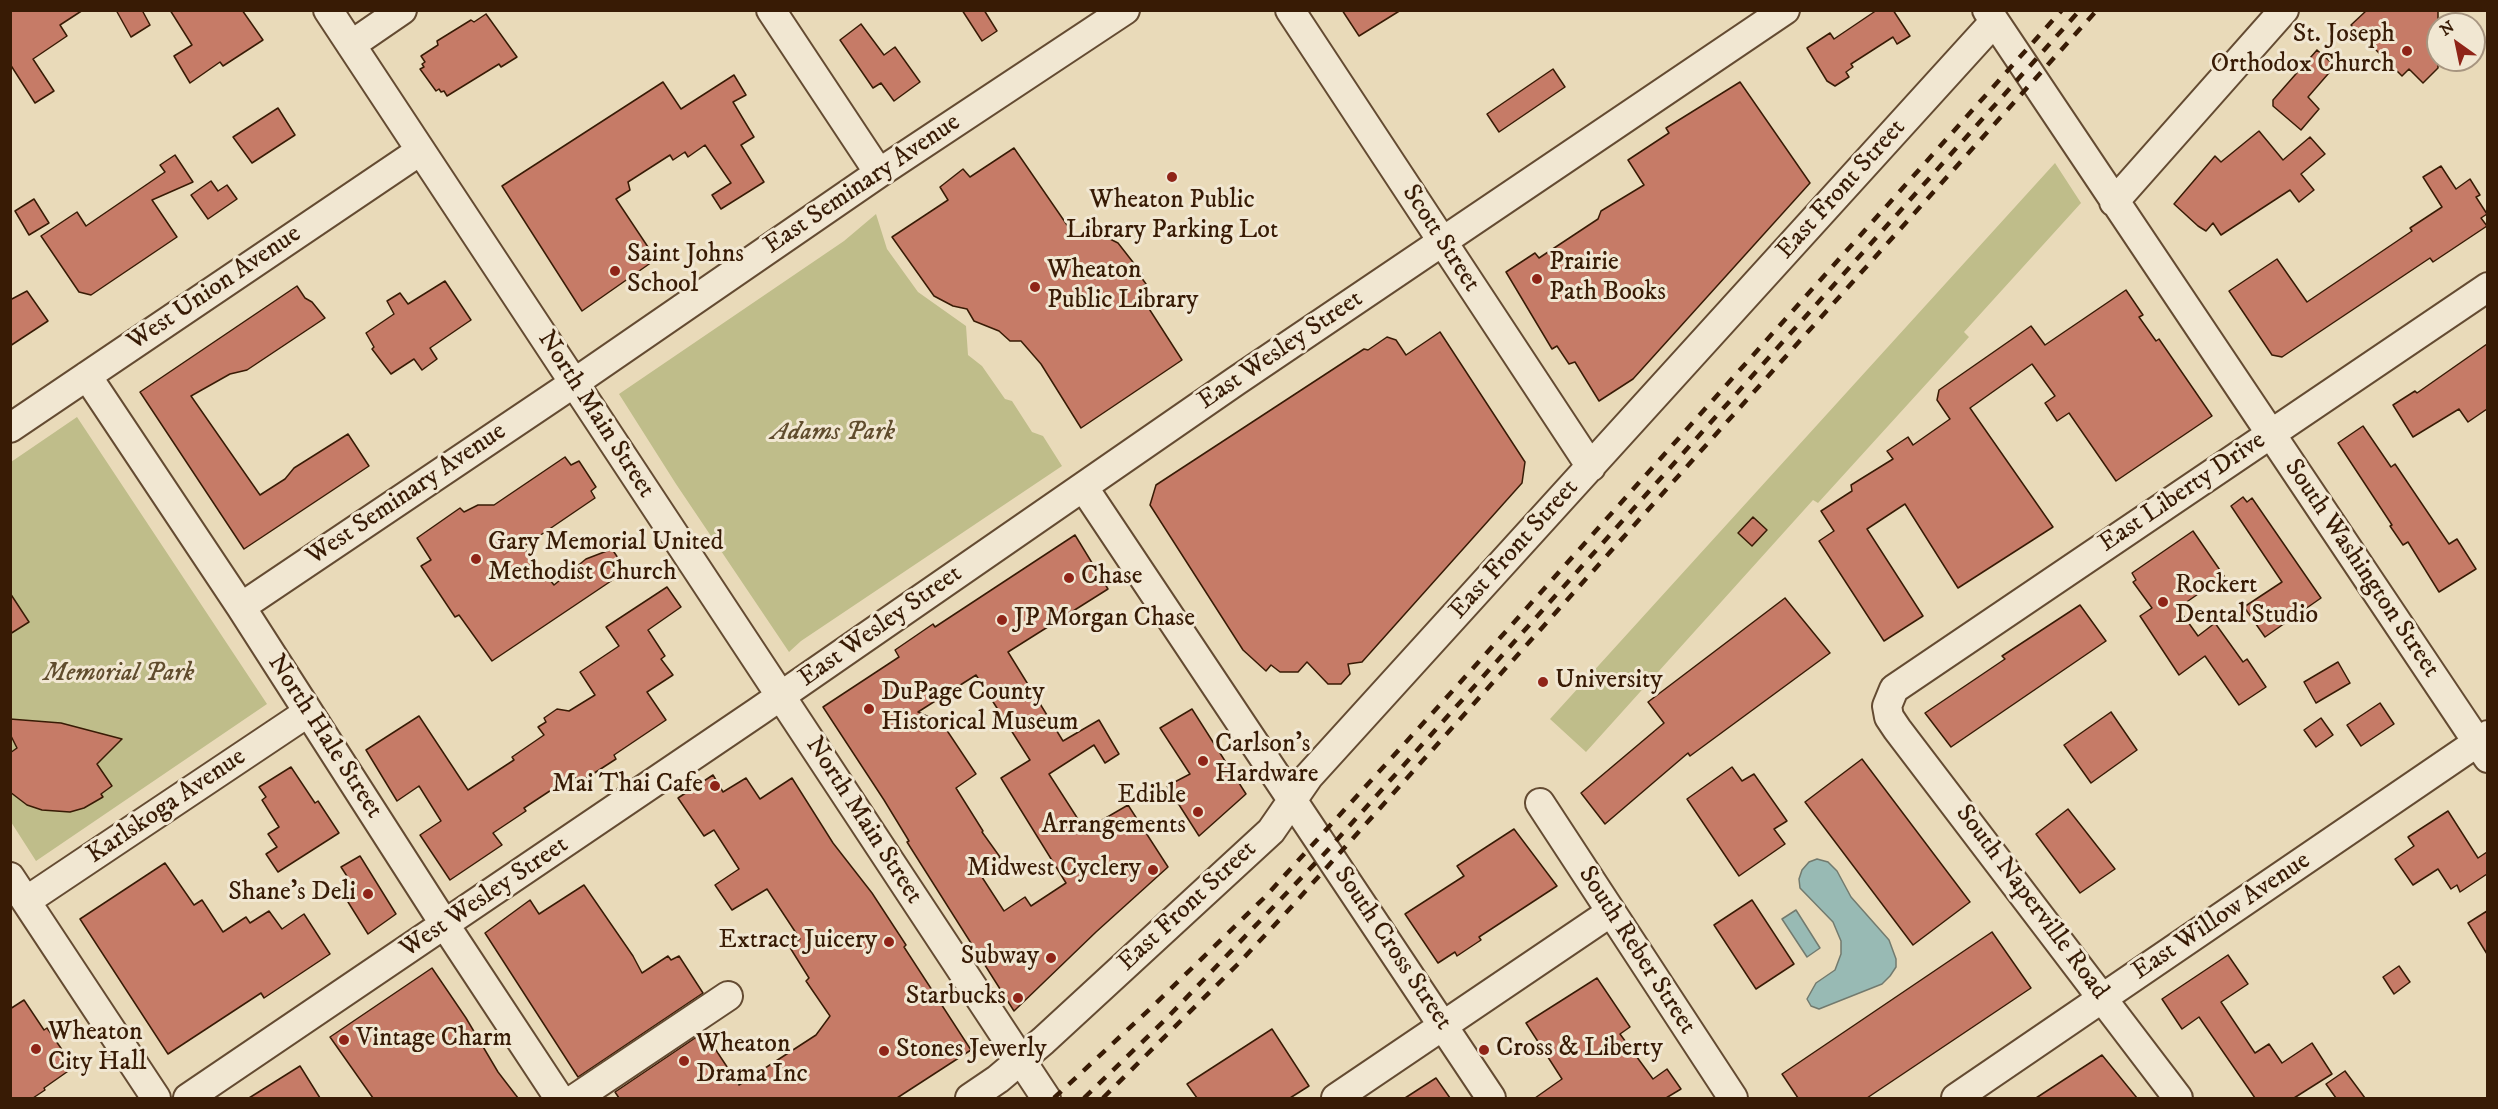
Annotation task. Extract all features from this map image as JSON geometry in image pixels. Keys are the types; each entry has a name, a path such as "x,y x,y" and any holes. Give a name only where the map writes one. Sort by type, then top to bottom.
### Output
{"street":[{"name":"North Main Street","path":"328,10 1046,1098"},
{"path":"351,45 402,10"},
{"path":"771,10 879,173"},
{"name":"East Seminary Avenue","path":"574,383 879,173 1125,10"},
{"name":"Scott Street","path":"1290,10 1591,467"},
{"name":"East Wesley Street","path":"781,696 1236,381 1785,10"},
{"path":"2114,202 2284,10"},
{"name":"South Washington Street","path":"1990,16 2484,745"},
{"name":"East Front Street","path":"970,1098 1021,1060 1270,831 1309,776 1591,467 1990,16"},
{"name":"West Union Avenue","path":"10,428 420,151"},
{"name":"East Liberty Drive","path":"1887,706 1894,689 2487,287"},
{"name":"North Hale Street","path":"87,376 241,607 307,713 559,1098"},
{"name":"West Seminary Avenue","path":"241,607 574,383"},
{"name":"South Cross Street","path":"1084,488 1491,1098"},
{"name":"West Wesley Street","path":"188,1098 781,696"},
{"name":"South Naperville Road","path":"1887,706 1893,723 2178,1098"},
{"name":"Karlskoga Avenue","path":"26,901 307,713"},
{"name":"East Willow Avenue","path":"1956,1098 2484,745"},
{"name":"South Reber Street","path":"1540,803 1733,1098"},
{"path":"10,877 156,1098"},
{"path":"1336,1098 1611,912"},
{"path":"576,1098 728,996"}],"green space":[{"path":"2055,163 2081,203 1964,332 1969,337 1818,503 1813,500 1586,752 1550,719"},
{"name":"Adams Park","path":"876,214 887,249 918,292 966,326 968,355 982,366 1005,399 1012,401 1032,432 1043,436 1062,466 801,641 789,652 676,484 619,394 844,241"},
{"name":"Memorial Park","path":"77,417 267,704 36,861 11,822 11,462"}],"water":[{"path":"1817,859 1828,862 1837,871 1851,897 1889,940 1896,959 1896,967 1882,984 1819,1009 1811,1006 1807,999 1816,983 1835,970 1841,954 1841,941 1833,922 1800,888 1799,879 1802,870 1809,862"},
{"path":"1796,910 1820,948 1807,957 1782,919"}],"building":[{"path":"10,10 83,10 60,25 67,36 33,59 54,91 35,103 10,64"},
{"path":"116,10 142,10 150,25 131,37"},
{"path":"170,10 242,10 263,40 223,66 220,62 190,83 174,56 192,45"},
{"path":"962,10 984,10 997,31 982,41"},
{"path":"1342,10 1401,10 1359,36"},
{"path":"1877,10 1893,10 1910,36 1897,44 1893,37 1851,64 1853,67 1846,72 1849,77 1835,86 1827,81 1807,48 1830,33 1834,39"},
{"name":"St. Joseph Orthodox Church","path":"2367,10 2438,10 2438,12 2426,12 2426,72 2434,72 2423,83 2409,69 2402,76 2351,25"},
{"path":"486,14 517,57 501,67 499,64 447,96 444,91 441,92 439,89 436,91 420,69 424,67 422,64 425,62 421,56 438,45 437,41 471,20 474,22"},
{"path":"861,24 884,55 895,47 920,82 894,101 881,83 873,88 840,40"},
{"path":"2317,50 2335,66 2308,97 2319,109 2301,130 2273,106 2273,100"},
{"path":"1553,69 1565,87 1499,132 1487,114"},
{"name":"Saint Johns School","path":"734,75 746,95 733,102 754,137 741,145 764,182 721,209 712,195 731,183 705,145 688,157 685,152 673,160 670,155 628,182 630,190 616,199 652,253 648,255 652,262 582,311 502,186 663,82 681,109"},
{"path":"1740,82 1810,183 1633,379 1599,401 1575,362 1569,364 1557,346 1552,349 1506,272 1535,253 1539,258 1598,219 1601,211 1644,185 1628,160 1669,133 1666,128"},
{"path":"278,108 295,135 252,163 233,137"},
{"path":"2259,131 2283,160 2310,137 2325,154 2301,174 2314,190 2299,202 2290,190 2221,235 2213,223 2206,231 2174,204 2215,156 2221,162"},
{"name":"Wheaton Public Library","path":"1014,148 1076,238 1092,233 1118,243 1143,275 1141,277 1146,284 1137,290 1182,360 1081,428 1041,364 1021,341 1010,341 999,331 974,321 967,309 953,306 934,296 892,237 948,200 940,187 963,169 970,177"},
{"path":"175,155 193,182 152,200 177,237 91,295 79,292 41,236 77,212 86,226 165,172 160,165"},
{"path":"2441,166 2456,189 2470,179 2480,195 2476,197 2487,214 2481,218 2487,226 2433,262 2430,258 2282,357 2272,355 2229,291 2277,259 2307,302 2412,231 2410,228 2442,207 2423,177"},
{"path":"211,181 218,191 227,185 237,199 208,219 191,195"},
{"path":"34,199 49,223 29,235 15,211"},
{"path":"445,281 471,320 430,348 437,359 422,370 414,359 391,374 372,349 374,347 366,333 394,314 387,301 400,293 408,304"},
{"path":"297,286 305,298 312,302 325,318 247,370 230,374 191,396 260,495 285,479 294,468 348,434 369,466 244,549 140,392"},
{"path":"2126,290 2143,315 2139,317 2156,341 2159,339 2212,416 2116,481 2069,413 2057,421 2045,403 2055,396 2032,364 1970,408 2053,527 1958,588 1905,504 1867,529 1923,616 1884,641 1819,541 1834,531 1821,511 1852,491 1851,485 1893,459 1887,451 1908,437 1913,445 1950,419 1937,400 1939,390 2031,326 2045,345"},
{"path":"27,291 48,321 10,346 10,300"},
{"path":"1440,332 1525,462 1522,483 1362,662 1348,664 1350,674 1341,684 1328,684 1307,662 1298,672 1280,672 1271,665 1266,671 1243,650 1150,505 1156,485 1364,349 1368,350 1387,337 1396,340 1406,355"},
{"path":"2487,344 2487,409 2468,422 2459,409 2413,437 2393,405 2415,391 2417,393"},
{"path":"2363,426 2391,467 2395,464 2449,544 2457,539 2476,569 2439,592 2408,542 2403,545 2390,526 2392,525 2338,443"},
{"name":"Gary Memorial United Methodist Church","path":"565,457 571,465 579,461 596,487 591,491 595,498 523,547 554,585 586,559 612,549 620,561 616,565 620,575 492,661 459,615 455,617 421,566 431,560 417,538 460,508 464,512 478,505 494,505"},
{"path":"2243,497 2247,502 2252,498 2321,598 2265,637 2244,607 2282,582 2231,506"},
{"path":"1753,517 1767,530 1752,546 1738,533"},
{"path":"2193,531 2224,576 2178,608 2198,636 2215,623 2243,662 2247,659 2266,687 2239,705 2205,656 2179,675 2140,616 2152,608 2133,582 2136,580 2132,573"},
{"path":"1075,535 1108,589 1008,652 1063,741 1099,720 1119,754 1105,763 1094,745 1049,774 1085,830 1128,805 1168,867 1014,1011 907,842 909,841 884,800 823,707 899,657 895,650 933,624 935,627","holes":["976,675 1030,760 1001,778 1066,883 1031,906 1025,897 1004,911 978,871 1000,857 956,788 976,774 942,723 918,712"]},
{"path":"667,587 681,607 648,630 665,656 661,659 673,675 647,692 666,720 614,755 616,759 579,783 574,775 524,808 526,811 493,833 502,845 450,880 420,835 441,821 419,786 397,801 366,750 419,716 468,790 514,760 512,757 544,735 538,727 546,722 544,718 557,709 569,711 595,695 580,672 619,646 606,627"},
{"path":"10,593 29,622 10,634"},
{"path":"1785,598 1830,653 1690,756 1688,753 1605,824 1581,793 1664,723 1648,702"},
{"path":"2080,605 2106,641 1951,747 1925,713 2005,659 2002,656"},
{"path":"2338,662 2350,683 2316,703 2304,682"},
{"path":"2380,703 2394,724 2361,746 2347,725"},
{"name":"Carlson's Hardware","path":"1192,709 1246,794 1199,836 1167,786 1190,774 1160,728"},
{"path":"2111,712 2137,750 2091,783 2064,745"},
{"path":"2321,718 2333,735 2316,747 2304,730"},
{"path":"10,719 61,723 122,739 97,764 112,786 101,794 103,797 84,808 70,812 42,810 27,805 10,792 10,753 17,748 10,734"},
{"path":"1862,759 1970,902 1913,945 1805,802"},
{"path":"291,767 315,803 318,801 339,833 278,872 266,854 277,847 268,834 279,827 262,800 266,797 259,787"},
{"path":"1732,767 1742,781 1754,774 1787,821 1774,829 1785,844 1739,876 1687,799"},
{"path":"713,775 723,792 746,778 760,799 792,778 833,843 872,893 971,1050 897,1098 619,1098 615,1092 704,1032 739,1085 816,1035 830,1016 806,981 809,978 789,946 800,939 767,889 732,910 715,885 739,869 714,830 704,836 678,798"},
{"path":"2068,809 2115,869 2080,893 2036,834"},
{"path":"2448,811 2478,858 2487,852 2487,874 2460,892 2457,885 2451,889 2438,869 2413,885 2395,859 2414,846 2408,837"},
{"path":"1514,829 1557,886 1479,937 1481,940 1457,956 1455,952 1438,963 1405,914 1464,876 1457,866"},
{"name":"Shane's Deli","path":"360,856 396,914 368,934 348,902 354,897 350,891 354,887 341,867"},
{"path":"165,863 194,905 202,900 223,932 246,917 250,923 269,911 282,929 304,914 330,954 264,998 261,993 168,1054 80,919"},
{"path":"584,885 633,956 642,973 668,956 671,960 679,956 703,993 578,1077 485,933 530,900 539,914"},
{"path":"1752,900 1794,964 1756,989 1714,925"},
{"path":"2487,911 2487,954 2468,923"},
{"path":"1992,932 2031,988 1867,1098 1798,1098 1782,1074"},
{"path":"2228,955 2248,984 2221,1002 2255,1053 2269,1044 2282,1063 2312,1043 2332,1074 2294,1098 2255,1098 2199,1017 2182,1029 2162,999"},
{"path":"2399,966 2410,982 2394,994 2383,977"},
{"path":"432,968 466,1018 498,1072 518,1098 373,1098 330,1037"},
{"path":"1597,978 1630,1027 1620,1034 1653,1079 1667,1069 1681,1089 1666,1098 1535,1098 1562,1079 1526,1023"},
{"name":"Wheaton City Hall","path":"24,1000 44,1030 47,1028 74,1067 33,1098 10,1098 10,1009"},
{"path":"1272,1029 1309,1086 1290,1098 1197,1098 1187,1084"},
{"path":"2102,1055 2137,1098 2036,1098"},
{"path":"300,1066 320,1098 249,1098"},
{"path":"2345,1071 2365,1098 2336,1098 2326,1084"},
{"path":"1436,1078 1450,1098 1405,1098"}],"railway":[{"path":"1054,1098 1265,897 2062,10"},
{"path":"1084,1098 1165,1020 1326,852 2080,10"},
{"path":"1103,1098 1284,915 2097,10"}],"place":[{"name":"St. Joseph Orthodox Church","path":"2407,51"},
{"name":"Wheaton Public Library Parking Lot","path":"1172,177"},
{"name":"Saint Johns School","path":"615,271"},
{"name":"Prairie Path Books","path":"1537,279"},
{"name":"Wheaton Public Library","path":"1035,287"},
{"name":"Gary Memorial United Methodist Church","path":"476,559"},
{"name":"Chase","path":"1069,578"},
{"name":"Rockert Dental Studio","path":"2163,602"},
{"name":"JP Morgan Chase","path":"1002,620"},
{"name":"University","path":"1543,682"},
{"name":"DuPage County Historical Museum","path":"869,709"},
{"name":"Carlson's Hardware","path":"1203,761"},
{"name":"Mai Thai Cafe","path":"715,786"},
{"name":"Edible Arrangements","path":"1198,812"},
{"name":"Midwest Cyclery","path":"1153,870"},
{"name":"Shane's Deli","path":"368,894"},
{"name":"Extract Juicery","path":"889,942"},
{"name":"Subway","path":"1051,958"},
{"name":"Starbucks","path":"1018,998"},
{"name":"Vintage Charm","path":"344,1040"},
{"name":"Wheaton City Hall","path":"36,1049"},
{"name":"Cross & Liberty","path":"1484,1050"},
{"name":"Stones Jewerly","path":"884,1051"},
{"name":"Wheaton Drama Inc","path":"684,1061"}]}
